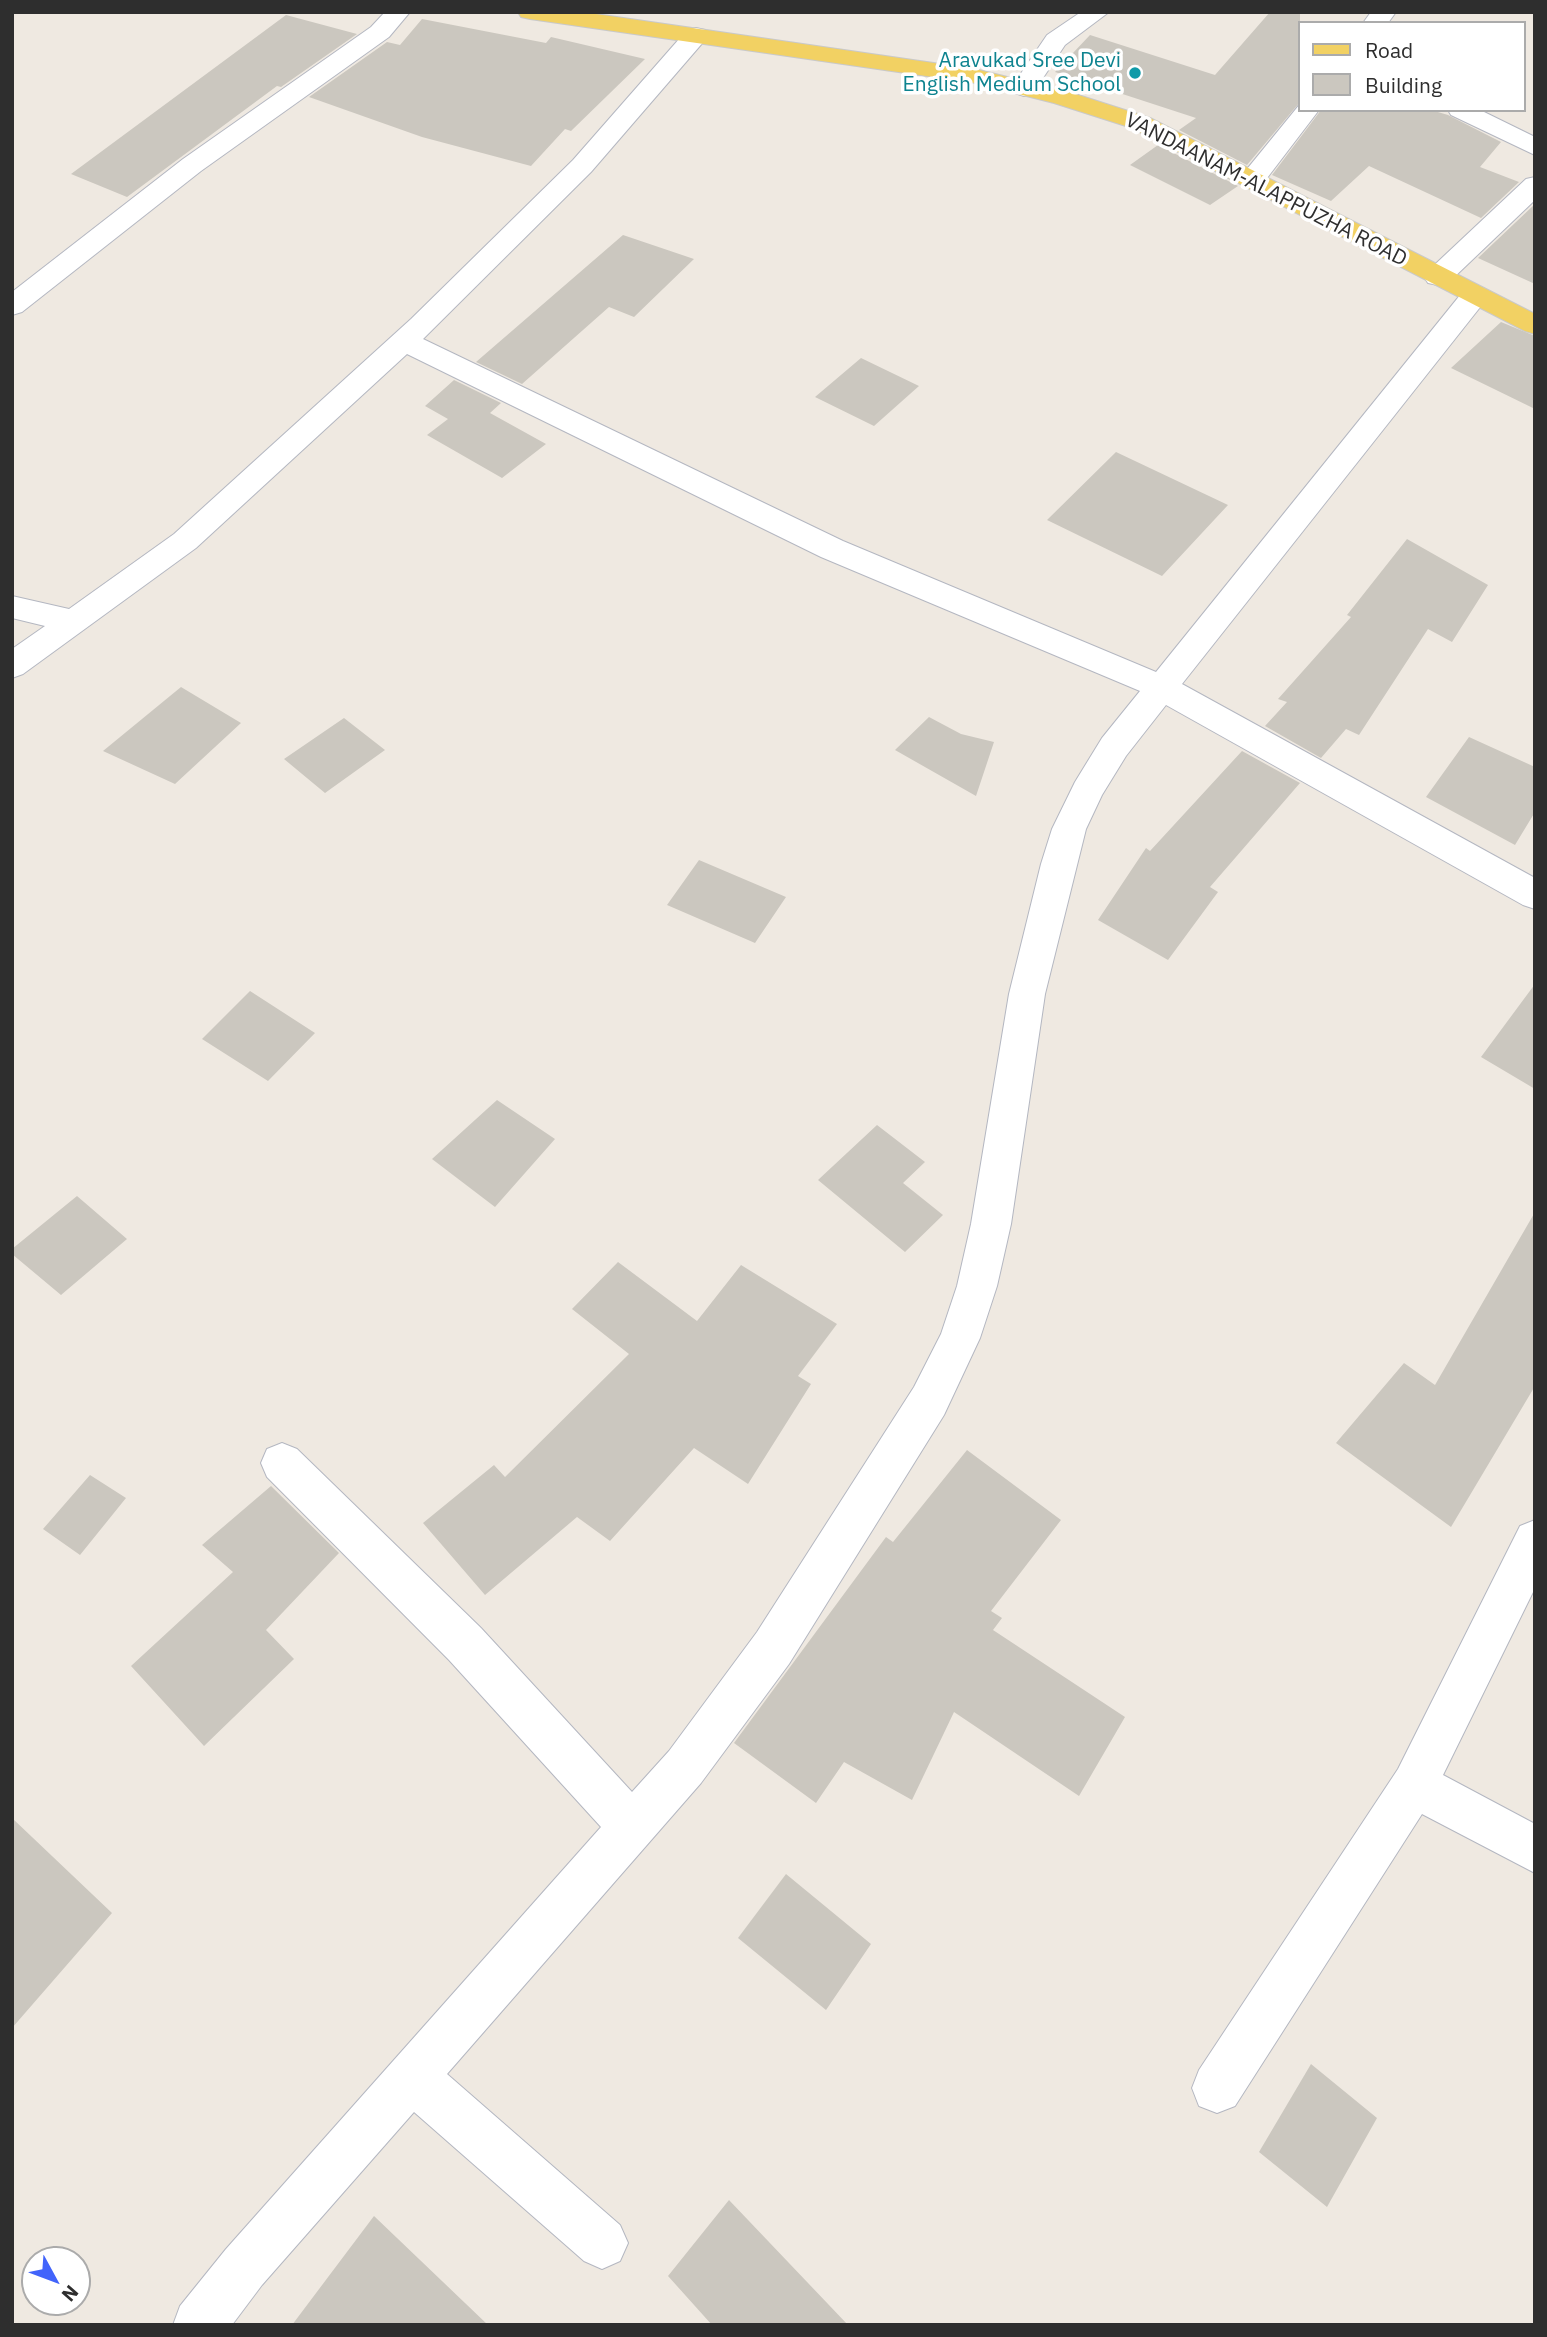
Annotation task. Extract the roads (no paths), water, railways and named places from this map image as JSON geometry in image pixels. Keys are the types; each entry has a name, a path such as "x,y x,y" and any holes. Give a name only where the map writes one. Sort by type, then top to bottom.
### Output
{"main road":[{"name":"VANDAANAM-ALAPPUZHA ROAD","path":"530,12 603,17 696,35 975,76 1142,123 1535,325"}],"street":[{"path":"12,306 192,165 380,32 398,12"},
{"path":"1024,88 1056,40 1097,12"},
{"path":"12,666 185,541 404,341 582,166 696,35"},
{"path":"1252,180 1305,112"},
{"path":"1464,112 1535,147"},
{"path":"1438,277 1535,185"},
{"path":"199,2325 244,2267 685,1766 773,1648 929,1401 960,1338 977,1286 991,1224 1027,994 1058,864 1069,829 1087,791 1114,747 1475,295"},
{"path":"404,341 832,549 1161,687 1535,895"},
{"path":"12,607 74,621"},
{"path":"282,1463 464,1644 632,1827"},
{"path":"1217,2088 1413,1786 1535,1541"},
{"path":"1413,1786 1535,1850"},
{"path":"412,2077 602,2243"}],"place":[{"name":"Aravukad Sree Devi English Medium School","path":"1135,73"}]}
